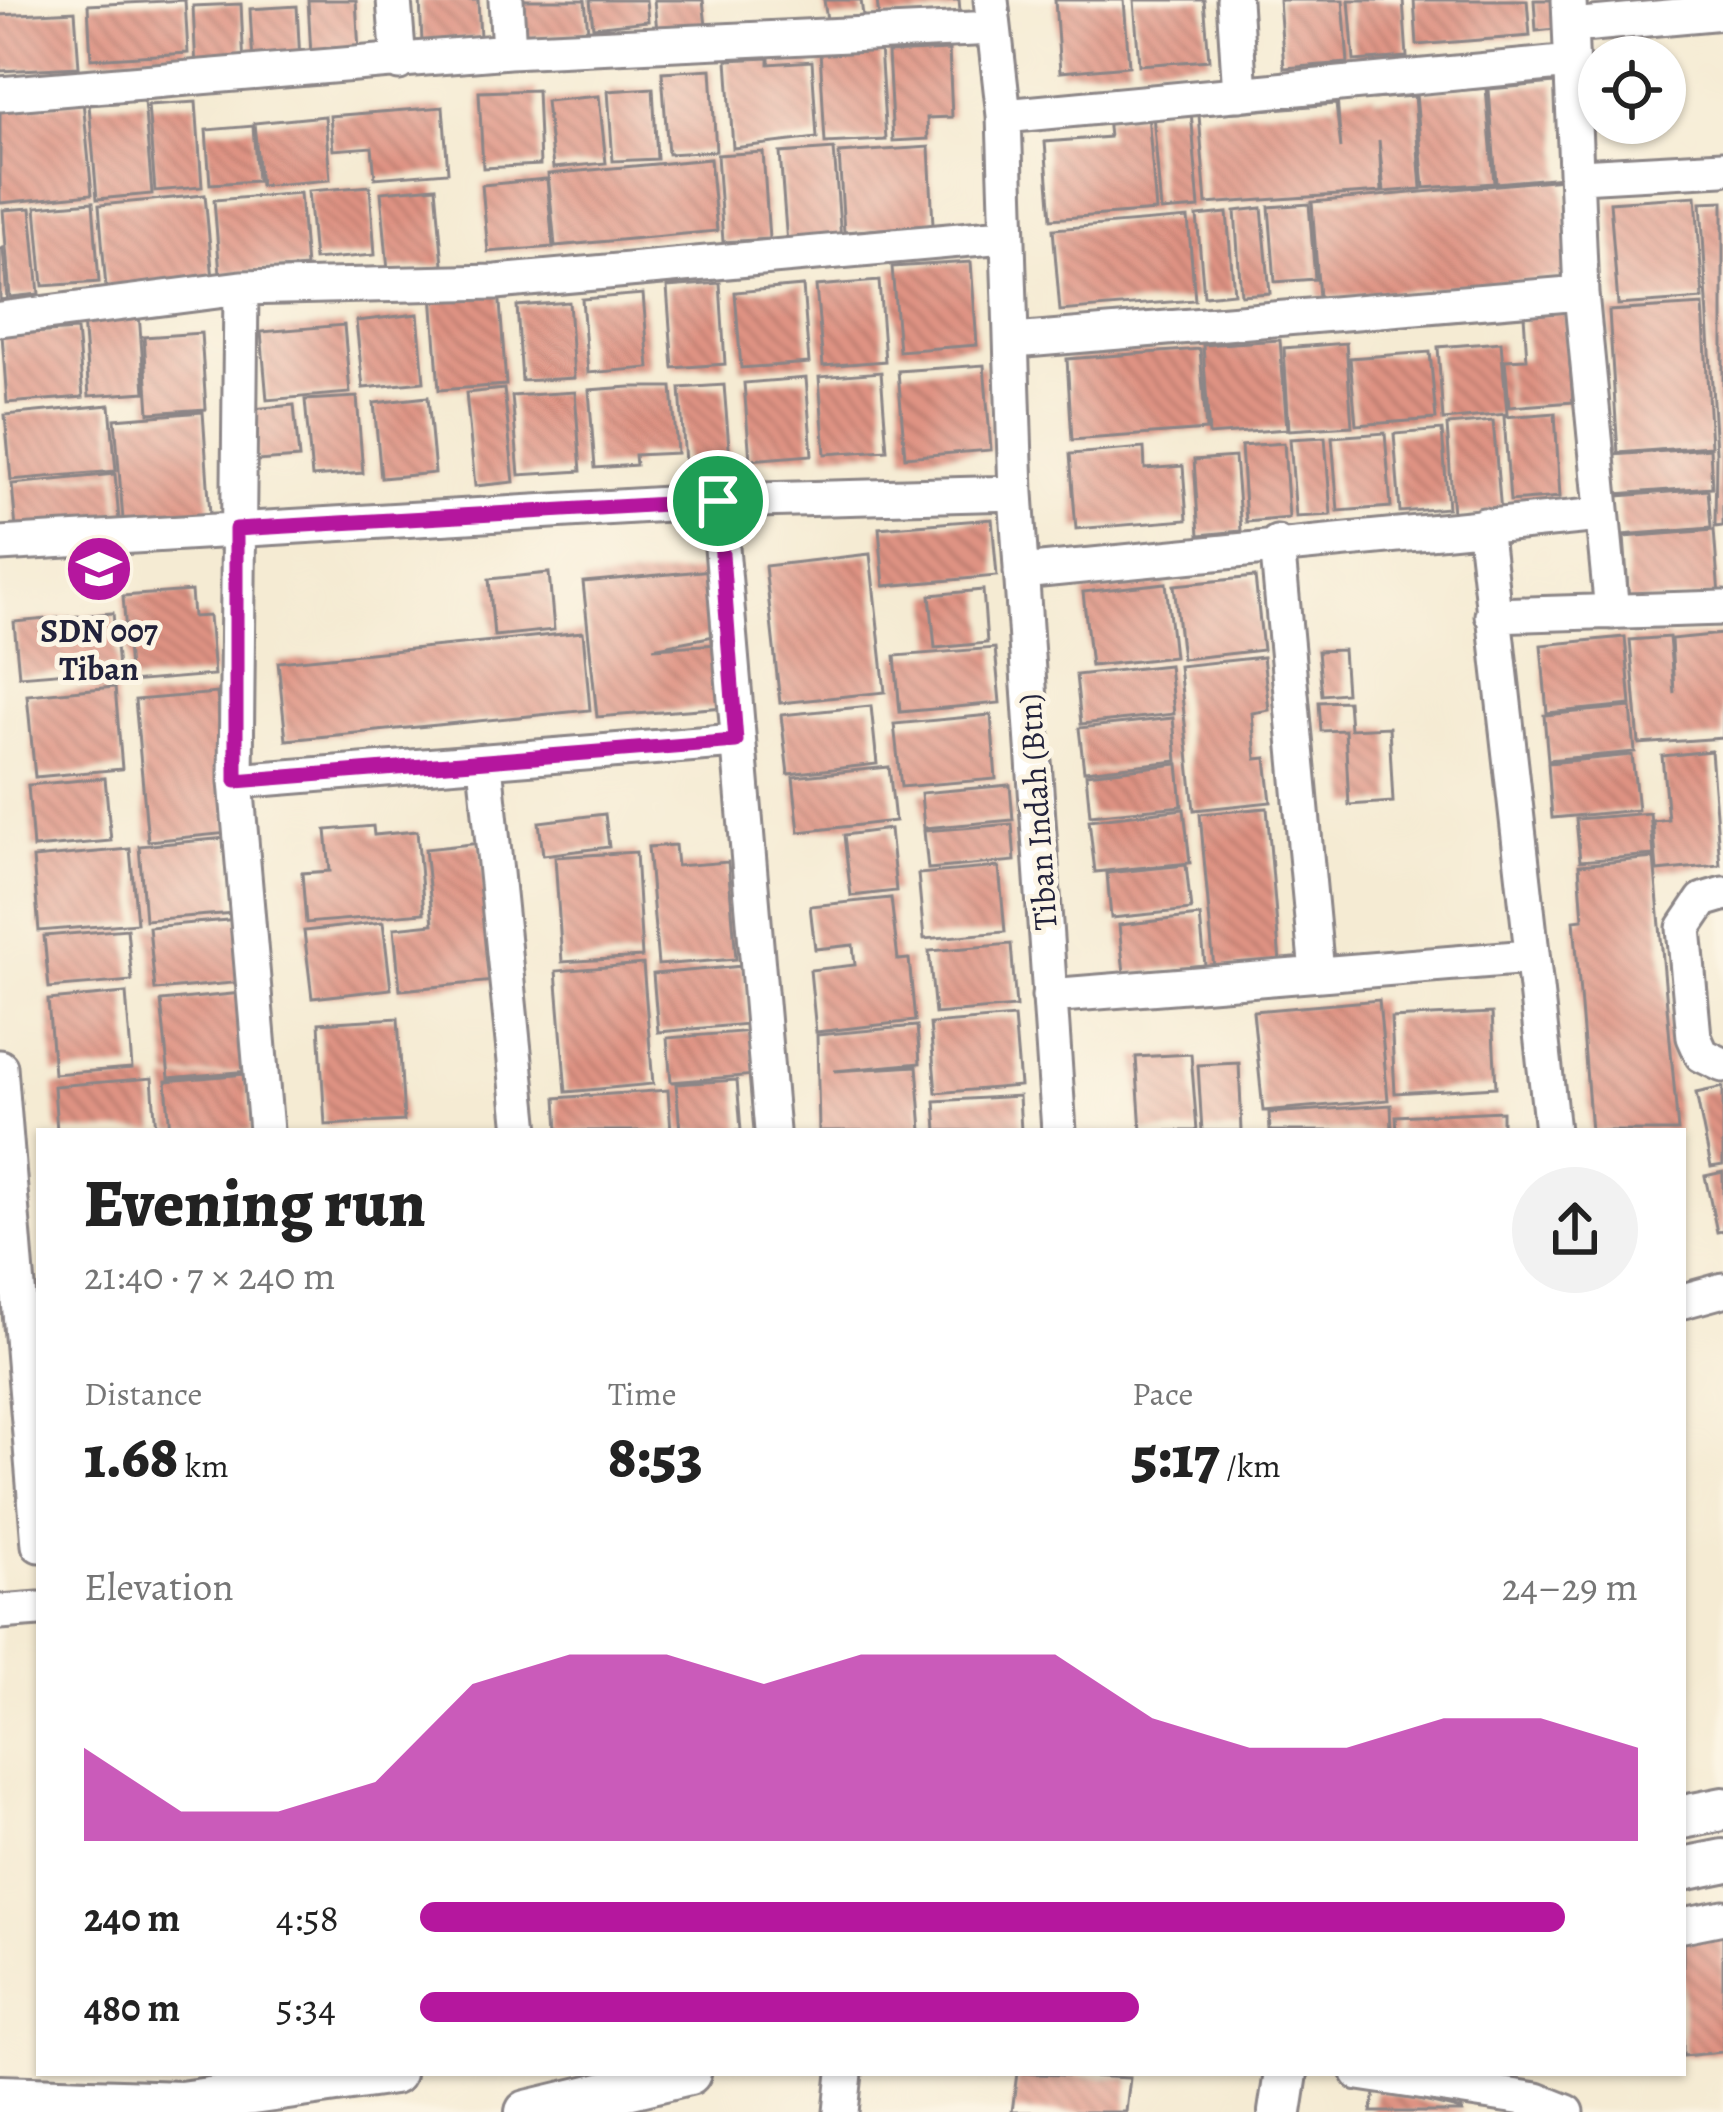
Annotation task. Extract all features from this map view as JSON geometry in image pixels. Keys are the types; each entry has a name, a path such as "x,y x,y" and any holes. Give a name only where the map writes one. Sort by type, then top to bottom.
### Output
{"street":[{"path":"394,0 399,63"},
{"path":"506,0 509,51"},
{"path":"1234,0 1240,94"},
{"path":"1612,613 1582,293 1570,13 1723,12"},
{"path":"0,94 993,14"},
{"name":"Tiban Indah (Btn)","path":"993,14 1004,116 1004,236 1013,340 1016,493 1059,1128"},
{"path":"1004,116 1572,62"},
{"path":"1580,176 1723,168"},
{"path":"0,319 241,288 496,282 1004,236"},
{"path":"241,288 236,781 266,1128"},
{"path":"1013,340 1582,293"},
{"path":"0,544 718,501 1016,493"},
{"path":"718,501 772,1128"},
{"path":"1021,572 1277,543 1601,515"},
{"path":"1484,525 1552,1128"},
{"path":"1277,543 1317,973"},
{"path":"1492,615 1723,608"},
{"path":"236,781 736,741"},
{"path":"485,764 521,1128"},
{"path":"1723,894 1703,900 1684,928 1694,1036 1702,1055 1723,1065"},
{"path":"1049,996 1529,957"},
{"path":"0,1067 36,1508"},
{"path":"1686,1300 1723,1290"},
{"path":"0,1612 36,1609"},
{"path":"1686,1816 1723,1809"},
{"path":"1686,1868 1723,1861"},
{"path":"1686,1924 1723,1917"},
{"path":"0,2097 181,2108 375,2076"},
{"path":"526,2112 677,2076"},
{"path":"842,2112 845,2076"},
{"path":"1280,2112 1286,2076"},
{"path":"1379,2076 1537,2100 1567,2112"}],"building":[{"path":"185,0 188,53 91,59 88,5"},
{"path":"308,0 356,0 359,52 311,55"},
{"path":"420,0 478,0 480,38 422,42"},
{"path":"520,0 585,0 588,31 525,38"},
{"path":"590,0 646,0 648,21 593,27"},
{"path":"654,0 703,0 706,26 657,31"},
{"path":"824,0 861,0 863,16 827,20"},
{"path":"877,0 959,0 960,11 879,19"},
{"path":"1055,0 1124,0 1129,66 1060,72"},
{"path":"1134,0 1204,0 1209,60 1139,65"},
{"path":"1279,0 1343,0 1348,63 1284,68"},
{"path":"1349,0 1403,0 1407,57 1354,61"},
{"path":"1414,0 1527,0 1530,36 1417,45"},
{"path":"1534,0 1554,0 1556,29 1536,31"},
{"path":"241,4 244,67 196,69 193,6"},
{"path":"297,6 300,61 253,64 250,9"},
{"path":"75,11 79,67 0,71 0,15"},
{"path":"880,47 886,140 825,143 820,50"},
{"path":"949,50 952,117 927,118 928,139 893,141 888,53"},
{"path":"769,58 769,64 812,61 817,138 733,148 727,60"},
{"path":"711,69 716,151 668,154 662,72"},
{"path":"1555,83 1562,177 1496,183 1489,89"},
{"path":"653,88 657,159 613,161 608,91"},
{"path":"1486,88 1494,183 1424,188 1416,94"},
{"path":"537,90 540,165 483,168 479,92"},
{"path":"1374,95 1374,99 1414,96 1421,189 1384,192 1379,140 1382,192 1206,204 1199,115 1336,104 1341,149 1337,97"},
{"path":"599,96 606,163 553,168 546,101"},
{"path":"83,101 92,194 0,203 0,109"},
{"path":"144,101 152,194 97,199 89,105"},
{"path":"196,102 202,187 155,191 148,105"},
{"path":"443,107 448,172 375,178 372,147 333,150 330,116"},
{"path":"1191,111 1199,208 1161,211 1153,114"},
{"path":"1148,114 1156,211 1051,219 1045,142 1109,137 1107,118"},
{"path":"325,116 330,180 260,186 254,123"},
{"path":"253,126 257,181 210,184 206,130"},
{"path":"929,147 933,225 844,232 839,153"},
{"path":"834,149 841,240 787,244 780,153"},
{"path":"763,152 769,239 723,242 717,155"},
{"path":"710,159 717,231 555,246 548,174"},
{"path":"547,179 553,247 488,252 482,185"},
{"path":"1563,179 1571,277 1319,298 1312,202"},
{"path":"370,186 375,255 314,260 308,191"},
{"path":"436,187 443,265 388,270 381,192"},
{"path":"300,193 306,267 220,274 214,200"},
{"path":"205,195 213,279 106,288 99,205"},
{"path":"1696,196 1703,299 1618,305 1610,202"},
{"path":"1723,201 1723,526 1715,527 1716,452 1701,202"},
{"path":"93,202 99,282 43,286 36,207"},
{"path":"1309,204 1315,279 1275,282 1269,207"},
{"path":"31,208 39,294 10,297 3,210"},
{"path":"1262,208 1270,293 1241,295 1235,211"},
{"path":"1227,213 1234,293 1204,296 1197,216"},
{"path":"1188,218 1195,300 1060,311 1053,229"},
{"path":"0,249 7,299 0,300"},
{"path":"971,262 977,345 899,351 892,267"},
{"path":"879,281 885,361 823,366 816,286"},
{"path":"720,283 725,364 673,368 667,287"},
{"path":"803,286 809,363 741,368 735,292"},
{"path":"499,289 506,385 439,390 432,294"},
{"path":"643,294 649,368 588,373 582,299"},
{"path":"569,302 574,378 522,381 517,306"},
{"path":"1703,305 1711,446 1618,453 1609,311"},
{"path":"1566,312 1573,402 1509,407 1505,360 1527,359 1524,315"},
{"path":"139,314 145,392 89,396 83,319"},
{"path":"418,314 424,382 363,388 356,321"},
{"path":"344,325 350,393 267,400 261,332"},
{"path":"77,330 83,397 7,403 2,335"},
{"path":"201,333 206,409 149,413 144,337"},
{"path":"1280,340 1287,429 1209,435 1203,345"},
{"path":"1501,342 1507,414 1443,420 1438,347"},
{"path":"1346,343 1352,426 1289,430 1284,348"},
{"path":"1200,349 1206,430 1072,440 1067,359"},
{"path":"1430,352 1436,419 1356,425 1350,358"},
{"path":"984,365 991,450 905,457 898,371"},
{"path":"881,372 887,450 825,454 819,377"},
{"path":"806,378 812,455 750,460 744,383"},
{"path":"724,385 730,460 685,463 680,388"},
{"path":"672,387 677,453 635,455 636,465 595,468 589,390"},
{"path":"504,389 514,482 475,486 466,393"},
{"path":"575,392 581,471 519,475 512,396"},
{"path":"357,397 363,473 312,477 305,400"},
{"path":"428,397 435,473 381,478 374,403"},
{"path":"110,405 116,471 11,480 5,415"},
{"path":"294,405 299,458 257,461 252,409"},
{"path":"203,412 210,514 123,520 115,419"},
{"path":"1555,413 1560,497 1510,501 1504,417"},
{"path":"1493,421 1501,512 1453,515 1447,425"},
{"path":"1442,430 1448,508 1400,512 1394,434"},
{"path":"1385,433 1391,507 1338,511 1332,437"},
{"path":"1325,437 1331,515 1296,517 1290,439"},
{"path":"1284,443 1289,518 1246,522 1241,446"},
{"path":"1144,448 1145,469 1183,466 1187,520 1076,529 1070,454"},
{"path":"1710,448 1712,487 1615,494 1612,455"},
{"path":"1235,457 1241,531 1199,535 1194,460"},
{"path":"115,474 119,520 16,529 12,484"},
{"path":"1708,489 1711,528 1621,535 1618,496"},
{"path":"992,519 997,576 884,586 879,528"},
{"path":"1714,530 1719,596 1629,603 1624,537"},
{"path":"870,554 885,692 780,703 765,566"},
{"path":"713,570 719,635 653,648 719,644 724,707 597,717 583,582"},
{"path":"549,573 554,630 494,636 489,579"},
{"path":"1255,577 1263,650 1182,659 1174,585"},
{"path":"1166,583 1174,657 1091,666 1083,592"},
{"path":"983,590 987,643 935,648 930,595"},
{"path":"191,591 193,617 209,616 214,675 130,682 123,596"},
{"path":"113,613 118,668 19,676 14,622"},
{"path":"583,632 590,710 286,740 278,662"},
{"path":"1723,634 1723,738 1639,744 1630,640 1669,637 1674,693 1671,639"},
{"path":"1625,637 1631,705 1547,713 1541,645"},
{"path":"995,648 1000,703 900,712 895,656"},
{"path":"1343,650 1346,693 1322,695 1318,651"},
{"path":"1263,657 1269,710 1252,713 1256,759 1266,758 1271,802 1194,810 1179,666"},
{"path":"1169,665 1174,714 1081,724 1076,675"},
{"path":"115,687 122,769 35,777 27,695"},
{"path":"217,693 229,833 148,841 135,700"},
{"path":"1348,701 1350,729 1389,727 1393,802 1349,805 1345,730 1321,731 1319,702"},
{"path":"871,706 877,764 788,774 781,715"},
{"path":"1631,707 1635,752 1548,760 1544,715"},
{"path":"991,715 996,779 901,787 894,724"},
{"path":"1173,718 1177,761 1084,771 1079,728"},
{"path":"1711,751 1720,865 1657,871 1653,821 1668,819 1662,756"},
{"path":"1632,755 1638,810 1552,818 1548,763"},
{"path":"1178,764 1182,806 1090,815 1086,774"},
{"path":"889,767 895,821 799,832 793,777"},
{"path":"105,778 111,841 33,848 28,785"},
{"path":"1010,785 1013,820 924,828 921,793"},
{"path":"1267,808 1280,963 1214,969 1200,814"},
{"path":"1184,809 1190,863 1095,872 1089,820"},
{"path":"1650,813 1654,855 1580,861 1576,819"},
{"path":"605,814 609,847 543,855 539,822"},
{"path":"1012,824 1015,861 928,869 924,831"},
{"path":"373,826 374,835 417,831 424,913 306,923 302,873 330,871 326,830"},
{"path":"890,829 896,891 851,896 844,835"},
{"path":"227,838 234,913 145,920 139,846"},
{"path":"481,843 495,981 400,990 394,928 433,924 425,849"},
{"path":"675,845 677,866 728,862 736,959 658,965 648,847"},
{"path":"130,849 137,923 39,931 33,858"},
{"path":"636,852 642,957 562,962 555,857"},
{"path":"1654,858 1678,1128 1591,1128 1574,920 1583,919 1579,865"},
{"path":"1186,865 1191,910 1111,918 1107,873"},
{"path":"999,867 1005,932 924,939 918,874"},
{"path":"891,898 898,960 909,959 915,1021 816,1032 810,970 855,965 853,945 815,949 810,906"},
{"path":"1200,916 1205,965 1124,973 1119,925"},
{"path":"239,919 244,982 155,990 149,927"},
{"path":"383,922 391,989 312,998 304,931"},
{"path":"127,929 132,981 49,988 44,936"},
{"path":"1011,944 1016,1007 935,1014 929,951"},
{"path":"643,964 653,1084 566,1092 556,971"},
{"path":"743,966 748,1024 658,1032 653,974"},
{"path":"126,993 132,1068 54,1074 48,1000"},
{"path":"243,993 250,1071 169,1078 161,1001"},
{"path":"1379,1000 1388,1100 1263,1111 1253,1011"},
{"path":"1492,1013 1496,1087 1395,1093 1391,1018"},
{"path":"1014,1017 1020,1086 936,1093 930,1024"},
{"path":"398,1018 404,1121 325,1125 319,1023"},
{"path":"917,1026 920,1063 834,1071 917,1066 922,1128 819,1128 817,1035"},
{"path":"752,1031 756,1075 671,1082 667,1038"},
{"path":"1191,1054 1197,1128 1141,1128 1136,1057"},
{"path":"1239,1063 1242,1128 1202,1128 1198,1065"},
{"path":"246,1074 252,1128 170,1128 166,1081"},
{"path":"152,1078 156,1128 57,1128 54,1086"},
{"path":"737,1080 741,1128 680,1128 676,1084"},
{"path":"1723,1087 1723,1165 1711,1167 1696,1093"},
{"path":"668,1090 671,1128 558,1128 556,1098"},
{"path":"1019,1096 1021,1128 937,1128 935,1101"},
{"path":"1391,1105 1392,1128 1270,1128 1269,1113"},
{"path":"1502,1111 1502,1128 1397,1128 1396,1116"},
{"path":"1723,1172 1723,1231 1717,1232 1705,1176"},
{"path":"1723,1934 1723,2052 1686,2056 1686,1938"},
{"path":"1017,2076 1130,2078 1126,2112 1012,2112"},
{"path":"1376,2090 1462,2110 1462,2112 1371,2112"}],"place":[{"name":"SDN 007 Tiban","path":"99,569"}],"route":[{"path":"718,501 736,741 236,781 236,529 718,501"}]}
